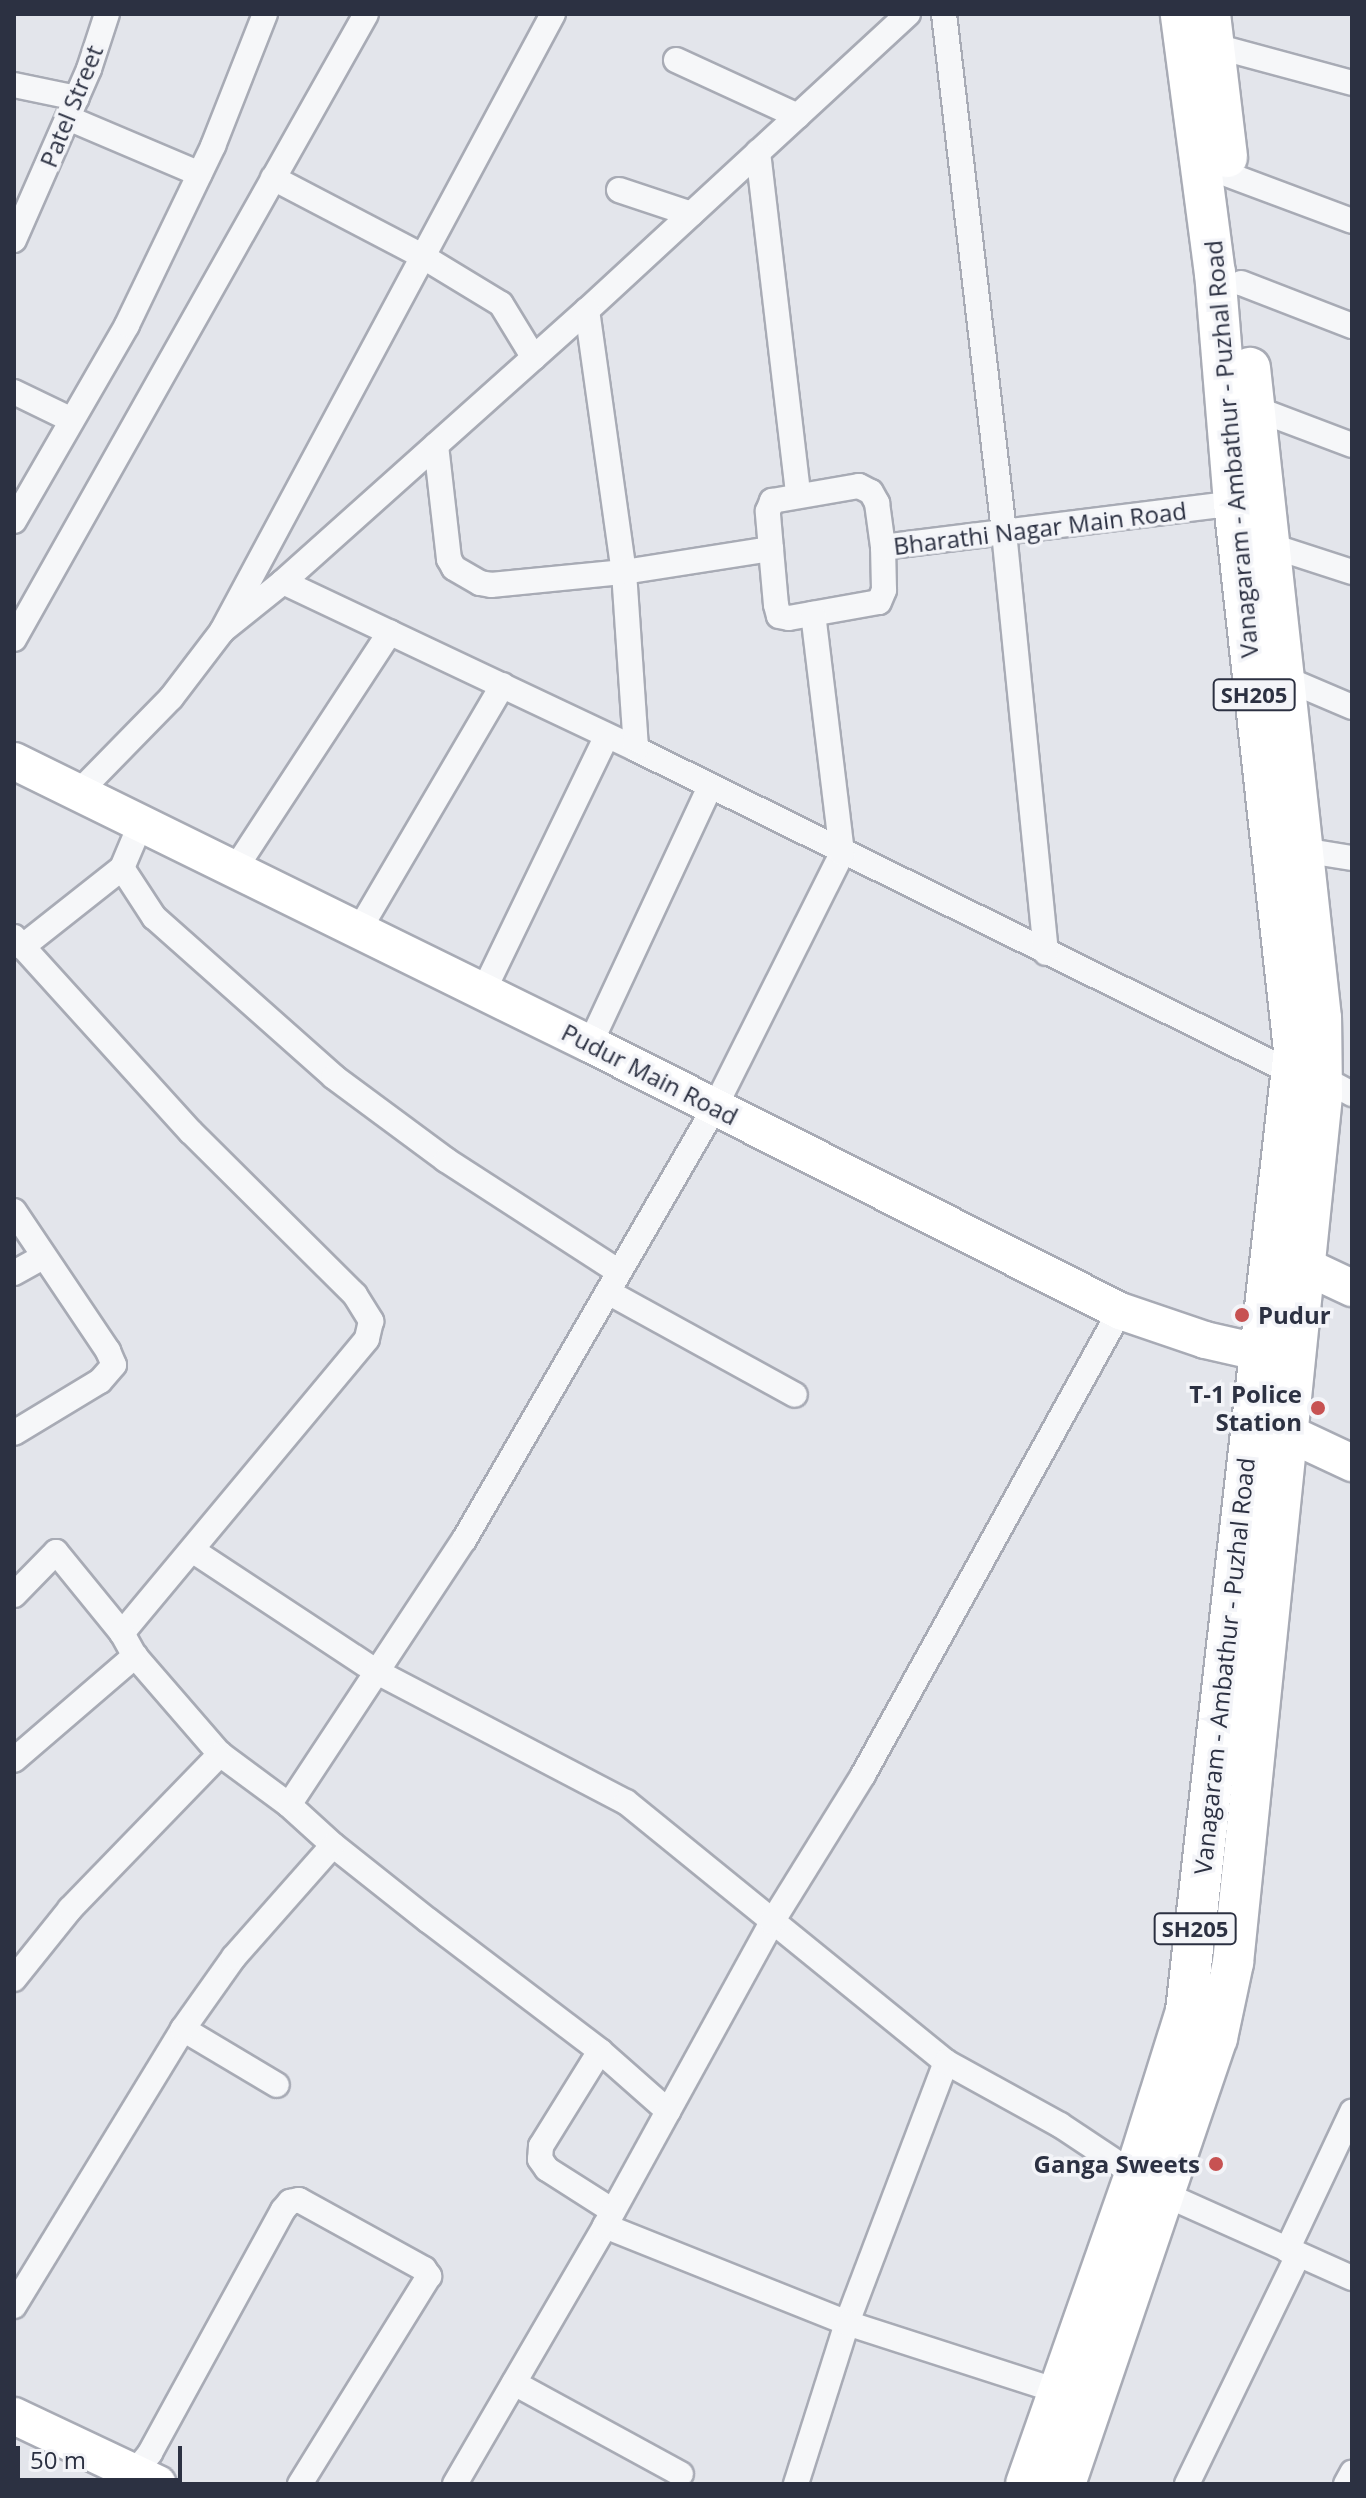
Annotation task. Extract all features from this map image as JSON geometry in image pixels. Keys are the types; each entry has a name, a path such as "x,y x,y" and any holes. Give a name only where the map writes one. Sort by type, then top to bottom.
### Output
{"main road":[{"path":"1065,2484 1149,2184 1217,2038 1233,1963 1288,1433 1277,1352 1305,1266 1322,1081 1321,1018 1287,848 1268,681 1269,545 1229,175 1201,34"},
{"name":"Vanagaram - Ambathur - Puzhal Road","path":"1201,34 1212,245 1234,503 1268,681"},
{"name":"Vanagaram - Ambathur - Puzhal Road","path":"1026,2484 1058,2391 1149,2184 1186,2011 1277,1352 1322,1081"}],"street":[{"name":"Patel Street","path":"14,240 72,108 107,14"},
{"path":"14,521 127,325 200,174 265,14"},
{"path":"14,639 366,14"},
{"path":"78,793 171,698 222,631 553,14"},
{"path":"222,631 283,582 534,358 908,14"},
{"path":"944,14 1004,532 1046,953"},
{"path":"1201,34 1352,83"},
{"path":"676,60 798,116"},
{"path":"14,85 72,108 200,174"},
{"path":"758,152 798,495"},
{"path":"1229,175 1352,221"},
{"path":"273,178 422,256 501,304 534,358"},
{"path":"619,190 691,214"},
{"path":"1241,283 1352,326"},
{"path":"587,310 624,572 636,749"},
{"path":"14,392 72,420"},
{"path":"1254,408 1352,445"},
{"path":"436,445 449,559 454,568 480,583 491,585 624,572 771,549 768,511 772,501 859,486 871,492 877,503 883,547"},
{"name":"Bharathi Nagar Main Road","path":"771,549 779,616 813,614 879,602 884,590 883,547 1234,503"},
{"path":"1269,545 1352,572"},
{"path":"283,582 636,749 1046,953 1322,1081"},
{"path":"289,1805 464,1540 614,1282 715,1107 842,853 813,614"},
{"path":"235,869 390,632"},
{"path":"1268,681 1352,707"},
{"path":"359,930 503,685"},
{"path":"483,992 607,736"},
{"name":"Pudur Main Road","path":"14,761 590,1044 1120,1311 1205,1340 1277,1352"},
{"path":"590,1044 710,787"},
{"path":"122,1633 367,1339 371,1321 355,1295 191,1132 18,942 122,868 141,823"},
{"path":"1287,848 1352,858"},
{"path":"122,868 154,917 334,1077 614,1282 795,1395"},
{"path":"14,1211 108,1351 114,1365 100,1381 14,1433"},
{"path":"14,1273 43,1257"},
{"path":"1305,1266 1352,1288"},
{"path":"455,2484 609,2219 772,1922 863,1775 1120,1311"},
{"path":"1288,1433 1352,1463"},
{"path":"192,1550 377,1672 626,1802 703,1860 772,1922 946,2062 1060,2125 1149,2184 1292,2253 1352,2278"},
{"path":"14,1595 56,1552 122,1633 135,1656 220,1754 600,2051 668,2111"},
{"path":"14,1760 135,1656"},
{"path":"14,1979 70,1909 220,1754"},
{"path":"14,2306 183,2029 234,1957 333,1845"},
{"path":"183,2029 277,2085"},
{"path":"600,2051 541,2146 540,2159 547,2169 609,2219 847,2323 1058,2391"},
{"path":"796,2484 847,2323 946,2062"},
{"path":"1187,2484 1352,2112"},
{"path":"14,2416 130,2477 150,2453 283,2210 290,2202 299,2200 424,2269 429,2276 300,2484"},
{"path":"514,2383 681,2474"},
{"path":"1346,2484 1352,2473"}],"place":[{"name":"Pudur","path":"1242,1315"},
{"name":"T-1 Police Station","path":"1318,1408"},
{"name":"Ganga Sweets","path":"1216,2164"}]}
